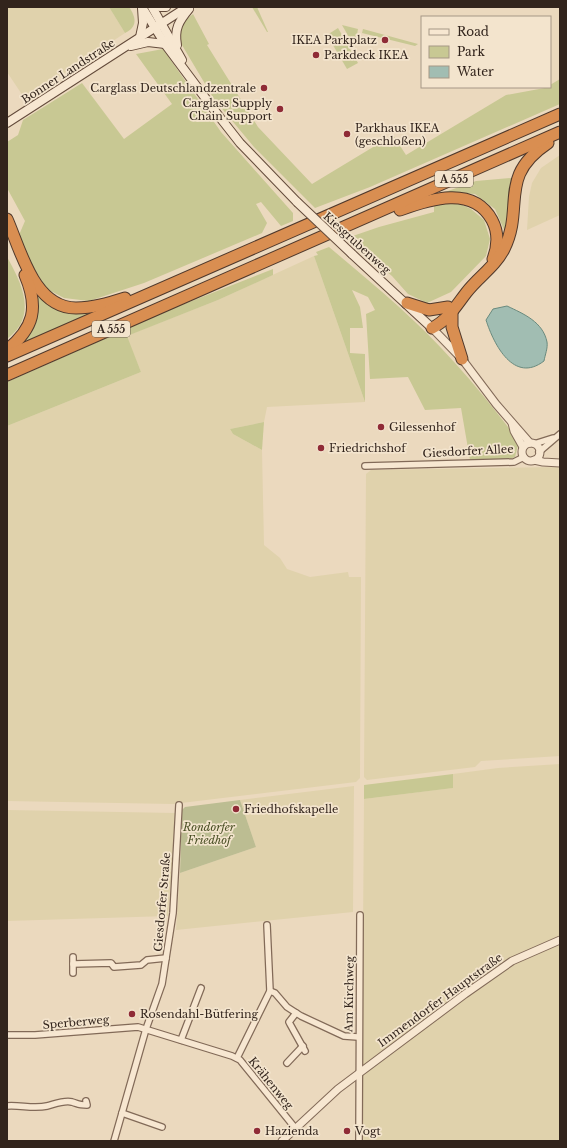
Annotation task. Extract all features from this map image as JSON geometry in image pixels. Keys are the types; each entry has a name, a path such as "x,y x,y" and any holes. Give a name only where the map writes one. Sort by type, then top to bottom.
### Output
{"highway":[{"name":"A 555","path":"7,356 560,114"},
{"name":"A 555","path":"7,375 560,132"},
{"path":"432,328 443,321 450,309 495,264 504,249 510,231 514,189 519,173 534,152 560,136"},
{"path":"348,225 379,217 430,200 455,197 472,201 479,205 490,216 496,229 496,252 484,274"},
{"path":"7,219 38,287 58,305 75,308 96,306 176,282"},
{"path":"7,235 28,282 33,298 33,313 28,326 20,339 7,350"},
{"path":"408,303 429,310 450,309"},
{"path":"450,309 452,326 462,359"}],"main road":[{"name":"Kiesgrubenweg","path":"142,7 159,25 178,52 191,77"},
{"path":"140,37 143,23 142,7"},
{"name":"Kiesgrubenweg","path":"152,7 165,44 240,143 297,202 352,254 408,303 432,328"},
{"path":"160,7 166,7"},
{"name":"Bonner Landstraße","path":"7,123 188,7"},
{"path":"178,52 175,35 177,26 191,7"},
{"path":"124,48 148,42 165,44"}],"street":[{"name":"Kiesgrubenweg","path":"432,328 462,359 512,423 514,431 529,444"},
{"path":"534,460 539,452 553,438 560,434"},
{"path":"553,438 529,444 522,453 524,458 529,460 560,463"},
{"path":"529,444 538,446 539,452 552,463"},
{"name":"Giesdorfer Allee","path":"365,466 514,462 524,458"},
{"name":"Giesdorfer Straße","path":"114,1141 146,1029 162,984 173,913 179,805"},
{"name":"Am Kirchweg","path":"358,1141 360,915"},
{"path":"237,1058 270,991 267,925"},
{"name":"Immendorfer Hauptstraße","path":"282,1141 330,1095 494,972 533,951 560,940"},
{"path":"73,957 73,973"},
{"path":"73,964 111,962 114,967 133,966 141,965 146,960 166,958"},
{"path":"181,1040 201,988"},
{"path":"270,991 275,993 296,1013 344,1036 358,1037"},
{"path":"287,1063 304,1049 289,1022 296,1013"},
{"name":"Sperberweg","path":"7,1035 35,1035 138,1027 146,1029"},
{"name":"Krähenweg","path":"146,1029 237,1058 296,1129"},
{"path":"7,1106 24,1105 32,1108 48,1106 54,1103 72,1102 77,1105 87,1105 86,1100"},
{"path":"122,1113 162,1127"}],"shaded area":[{"path":"7,7 109,7 125,33 25,99 7,72"},
{"path":"560,155 560,215 527,230 529,197 532,183 541,168"},
{"path":"314,256 365,402 267,407 264,422 230,429 233,434 262,450 264,545 280,558 287,569 310,577 348,572 349,577 361,577 360,778 356,782 173,804 7,801 7,426 141,372 126,336 218,300"},
{"path":"560,467 560,756 481,761 475,767 367,780 364,777 366,474 371,470"},
{"path":"560,764 560,936 513,957 479,979 362,1066 364,799 452,788 453,774 498,768"},
{"path":"354,786 353,912 176,930 180,873 256,847 240,800"},
{"path":"7,810 176,813 168,916 7,921"},
{"path":"560,943 560,1141 362,1141 362,1078 364,1073 485,982 521,960"}],"green space":[{"path":"109,7 129,7 133,14 134,25 129,31 125,33"},
{"path":"252,7 257,7 268,32 267,32"},
{"path":"193,14 209,44 207,45 258,127 312,184 393,135 406,155 506,95 551,88 551,84 560,79 560,104 370,187 315,208 254,147 214,99 179,40 182,23"},
{"path":"342,25 358,29 355,46 354,46"},
{"path":"338,28 358,63 347,69 327,35"},
{"path":"363,29 418,44 415,46 362,33"},
{"path":"163,49 221,132 293,213 293,221 281,226 261,202 256,204 267,223 262,233 144,283 89,301 64,298 47,289 31,264 19,235 25,221 7,188 7,142 18,135 23,120 82,83 124,139 172,104 136,54"},
{"path":"511,178 505,232 495,209 475,194 445,192 476,181"},
{"path":"456,202 471,209 484,220 490,239 486,256 451,292 427,303 408,294 392,276 347,238 379,227 434,212 434,206"},
{"path":"329,247 410,317 463,372 519,441 515,457 508,460 470,460 461,408 425,410 408,377 370,379 366,314 375,310 368,297 352,290 360,307 363,328 350,328 350,353 365,354 365,402 314,256 318,255 316,252"},
{"path":"7,257 22,289 25,310 17,330 7,339"},
{"path":"273,269 273,275 218,300 127,336 141,372 7,426 7,382 174,308"},
{"path":"34,291 52,303 110,305 15,346"},
{"path":"264,422 262,450 233,434 230,429"},
{"path":"453,774 453,788 364,799 364,785"},
{"name":"Rondorfer Friedhof","path":"240,800 256,847 180,873 182,810 185,807"}],"water":[{"path":"507,306 532,320 545,335 547,349 544,361 533,367 523,368 515,365 500,350 494,340 486,320 493,309"}],"place":[{"name":"IKEA Parkplatz","path":"385,40"},
{"name":"Parkdeck IKEA","path":"316,55"},
{"name":"Carglass Deutschlandzentrale","path":"264,88"},
{"name":"Carglass Supply Chain Support","path":"280,109"},
{"name":"Parkhaus IKEA (geschloßen)","path":"347,134"},
{"name":"Gilessenhof","path":"381,427"},
{"name":"Friedrichshof","path":"321,448"},
{"name":"Friedhofskapelle","path":"236,809"},
{"name":"Rosendahl-Bütfering","path":"132,1014"},
{"name":"Hazienda","path":"257,1131"},
{"name":"Vogt","path":"347,1131"}]}
